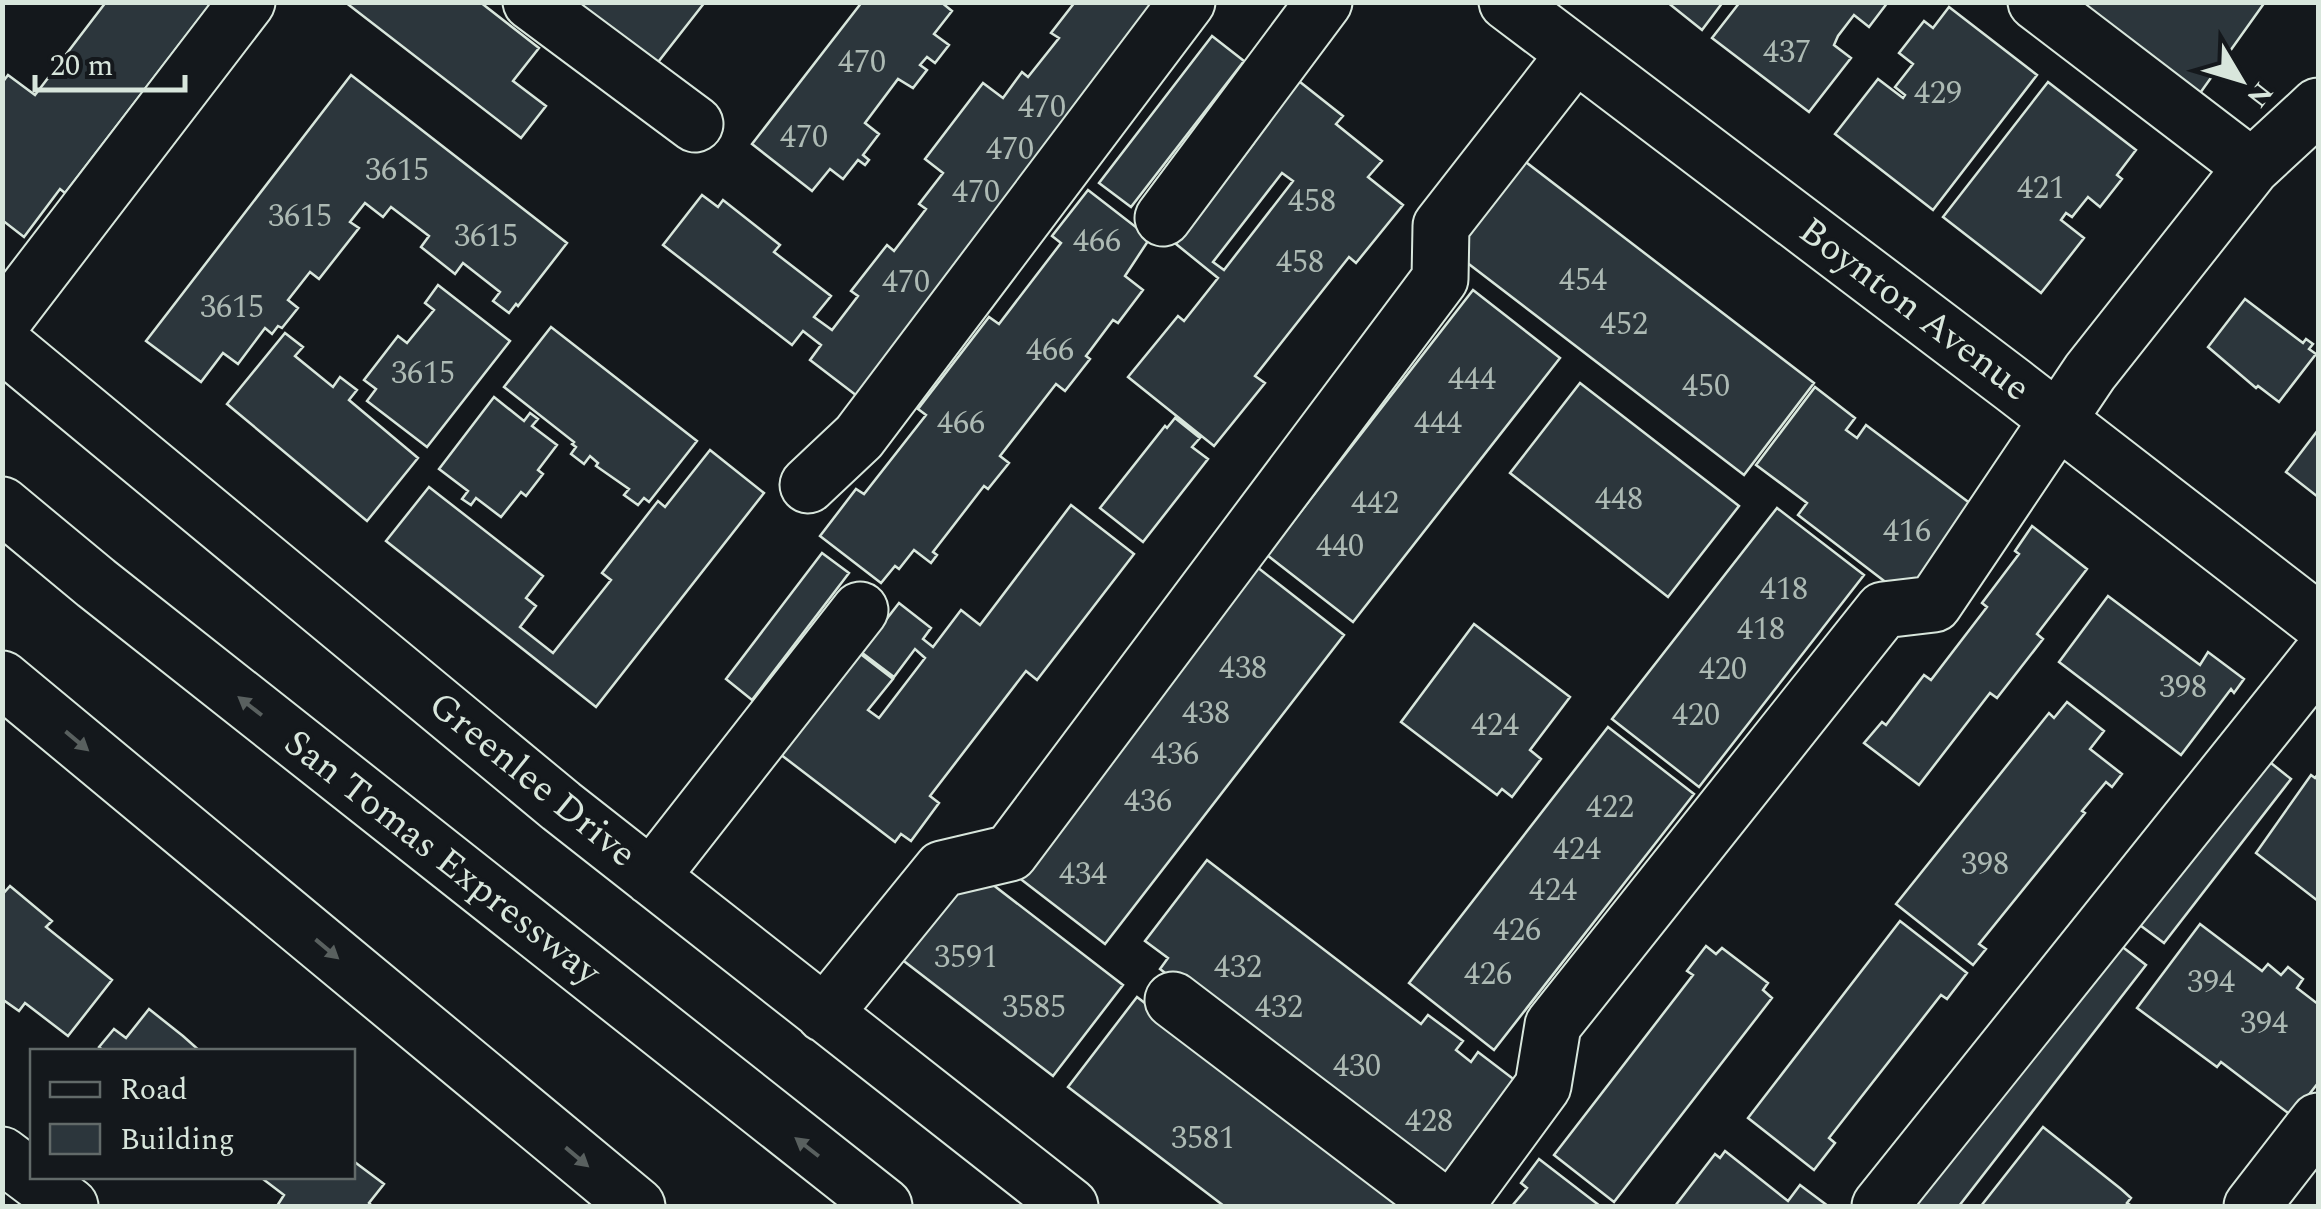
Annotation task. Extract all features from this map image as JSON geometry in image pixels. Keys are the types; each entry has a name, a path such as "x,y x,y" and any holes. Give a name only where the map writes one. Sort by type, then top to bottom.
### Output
{"main road":[{"path":"2,322 247,2"},
{"path":"531,2 695,124"},
{"path":"808,484 859,437 1187,2"},
{"path":"1164,218 1324,2"},
{"name":"Boynton Avenue","path":"1507,2 2318,621"},
{"path":"2036,2 2252,168"},
{"path":"824,1014 942,869 1010,852 1440,279 1441,226 1575,54"},
{"path":"1455,1206 1543,1086 1553,1025 1882,610 1934,604 2090,372 2252,168 2318,106"},
{"name":"Greenlee Drive","path":"2,343 651,877 1070,1206"},
{"name":"San Tomas Expressway","path":"2,505 884,1206"},
{"path":"651,877 860,610"},
{"path":"1880,1206 2318,659"},
{"path":"2,678 637,1206"},
{"path":"1173,1000 1444,1206"},
{"path":"2252,1206 2318,1120"},
{"path":"2,1154 30,1175"},
{"path":"35,1179 70,1206"}],"building":[{"path":"106,2 212,2 65,193 60,189 24,237 2,220 2,83 8,75 35,95"},
{"path":"345,2 480,2 539,48 513,81 546,106 521,138"},
{"path":"574,2 705,2 655,66"},
{"path":"862,2 941,2 952,11 934,34 949,45 935,63 927,57 920,65 927,70 913,88 898,79 865,123 879,134 863,155 869,160 865,165 858,160 843,179 830,169 812,191 752,144"},
{"path":"1075,2 1169,2 861,399 810,360 821,345 803,331 792,345 663,245 702,195 718,207 723,200 780,245 774,252 831,296 814,317 832,330 858,296 851,291 887,245 894,251 926,209 919,204 943,173 925,159 983,83 1003,98 1022,72 1028,77 1059,38 1051,33"},
{"path":"1667,2 1723,2 1702,30"},
{"path":"1740,2 1888,2 1869,27 1854,15 1838,36 1834,45 1851,58 1809,112 1712,38"},
{"path":"2080,2 2265,2 2198,96"},
{"path":"1949,7 2037,75 1933,210 1835,134 1878,79 1903,98 1905,95 1895,87 1913,64 1899,53 1924,21 1933,28"},
{"path":"1212,36 1244,61 1131,207 1099,183"},
{"path":"351,75 567,243 509,313 493,301 500,292 463,263 455,274 421,247 429,236 391,207 383,217 365,203 350,222 359,228 319,279 310,272 288,300 298,308 282,328 278,326 272,334 265,328 238,364 223,353 201,382 146,341"},
{"path":"1295,78 1343,116 1336,124 1382,161 1368,177 1403,205 1356,263 1349,257 1255,376 1265,383 1214,446 1128,377 1178,316 1184,321 1218,278 1176,244 1253,144 1247,140","holes":["1282,173 1293,181 1224,270 1213,262"]},
{"path":"2048,82 2136,150 2117,175 2122,179 2100,207 2088,197 2072,217 2066,213 2061,220 2084,238 2041,293 1943,217"},
{"path":"1514,153 1814,383 1744,475 1444,245"},
{"path":"1088,190 1150,238 1125,276 1143,290 1118,323 1113,320 1065,391 1056,384 1000,456 1009,463 988,489 984,486 933,552 937,555 931,563 914,550 881,583 820,536 856,489 864,494 926,415 918,409 989,317 999,324 1061,243 1052,236"},
{"path":"438,285 510,341 427,447 367,401 376,389 364,380 398,336 407,343 434,310 425,303"},
{"path":"1473,290 1560,358 1353,622 1267,555"},
{"path":"2245,299 2303,343 2306,339 2313,344 2309,349 2316,354 2279,402 2256,388 2208,347"},
{"path":"551,327 697,441 649,502 644,498 638,505 624,495 629,489 596,466 598,463 590,456 584,464 571,454 576,447 574,442 504,387"},
{"path":"285,333 303,347 295,356 333,387 340,377 357,390 349,400 418,458 367,521 227,404"},
{"path":"1580,383 1739,506 1668,597 1510,473"},
{"path":"1815,387 1855,418 1846,430 1857,438 1866,425 1979,510 1909,600 1798,515 1807,503 1756,465"},
{"path":"494,397 524,421 530,413 538,419 532,426 557,445 538,470 543,474 526,496 521,492 501,517 476,498 471,505 462,499 468,491 439,469"},
{"path":"1175,418 1200,438 1192,447 1208,459 1143,542 1100,508"},
{"path":"2318,430 2318,497 2286,472"},
{"path":"710,450 764,493 596,707 386,541 429,487 543,576 526,598 536,606 520,627 553,653 611,580 602,573 658,501 665,507"},
{"path":"1071,505 1134,554 1037,680 1026,671 930,796 939,803 911,841 901,834 895,842 776,751 858,652 893,679 868,710 879,718 925,658 915,649 894,677 861,652 899,603 931,628 923,639 933,647 961,610 980,625"},
{"path":"1777,508 1864,575 1699,787 1612,719"},
{"path":"2032,526 2087,569 2037,634 2043,639 1997,698 1990,693 1919,785 1864,743 1882,722 1886,725 1924,675 1931,680 1987,607 1982,603 2019,554 2015,551"},
{"path":"822,553 849,573 752,700 726,679"},
{"path":"1257,567 1344,635 1105,944 1018,877"},
{"path":"2108,596 2200,665 2208,652 2244,679 2234,693 2231,689 2181,755 2059,662"},
{"path":"1474,624 1570,697 1530,750 1541,759 1512,797 1502,789 1497,795 1401,722"},
{"path":"2067,702 2104,731 2090,749 2122,774 2112,787 2106,782 2082,811 2085,813 1979,944 1986,949 1973,965 1896,904 2049,713 2054,718"},
{"path":"1608,727 1694,794 1494,1050 1409,983"},
{"path":"2261,755 2291,779 2164,943 2133,920"},
{"path":"2318,774 2318,901 2256,853 2311,775 2315,778"},
{"path":"1207,860 1421,1024 1428,1015 1463,1041 1456,1050 1471,1062 1478,1052 1516,1081 1447,1189 1160,969 1168,958 1145,941"},
{"path":"966,864 1123,985 1053,1076 896,955"},
{"path":"10,886 52,921 46,927 112,980 68,1036 25,1003 19,1011 2,999 2,895"},
{"path":"1900,921 1967,973 1947,999 1941,995 1829,1138 1835,1143 1814,1170 1748,1118"},
{"path":"2200,924 2262,971 2268,964 2281,975 2288,967 2303,979 2297,988 2318,1004 2318,1083 2292,1116 2221,1062 2217,1067 2137,1008"},
{"path":"2116,942 2146,965 1959,1206 1911,1206"},
{"path":"1706,946 1716,954 1722,948 1768,983 1763,990 1772,998 1614,1202 1554,1155 1693,975 1687,971"},
{"path":"1137,997 1411,1206 1224,1206 1068,1087"},
{"path":"149,1009 198,1049 99,1047 114,1029 126,1038"},
{"path":"2043,1127 2121,1189 2131,1198 2127,1203 2132,1206 1981,1206"},
{"path":"1725,1151 1788,1201 1800,1185 1828,1206 1675,1206 1715,1154 1720,1158"},
{"path":"1539,1159 1600,1206 1512,1206 1527,1188 1521,1183"},
{"path":"355,1162 384,1184 369,1203 372,1206 277,1206 284,1195 263,1179 355,1179"}]}
